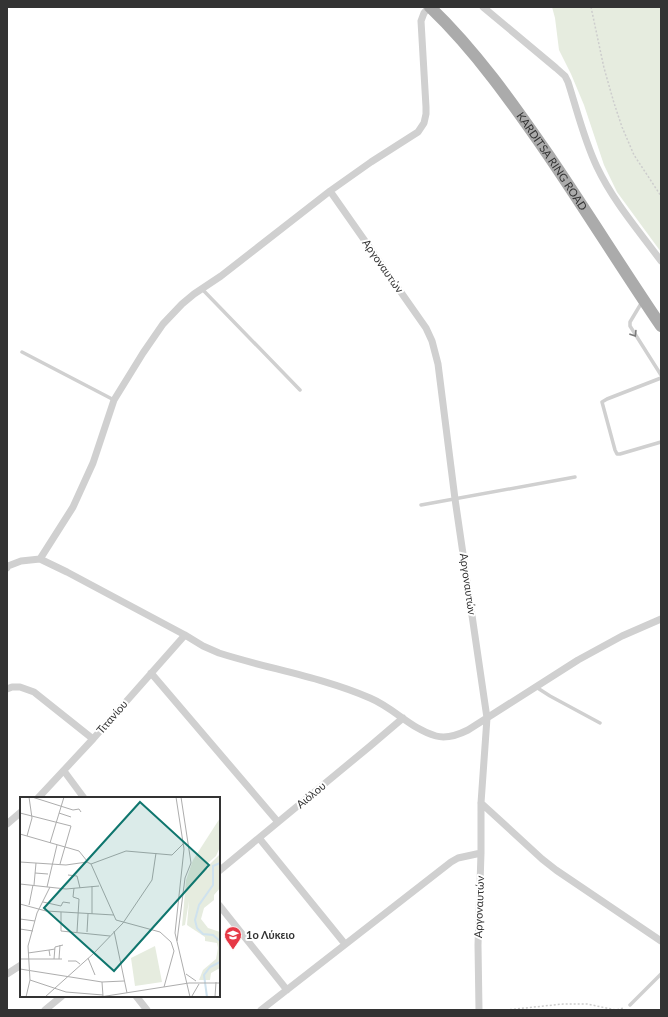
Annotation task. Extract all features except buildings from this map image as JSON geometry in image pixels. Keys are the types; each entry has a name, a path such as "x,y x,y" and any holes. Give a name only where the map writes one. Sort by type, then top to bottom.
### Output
{"main road":[{"name":"KARDITSA RING ROAD","path":"430,7 443,19 479,60 510,100 566,180 661,326"}],"street":[{"path":"40,559 73,507 93,463 114,400 163,324 182,304 330,191 416,133 423,126 426,119 426,107 421,21 424,14 430,7"},
{"path":"483,7 564,76 568,82 584,133 597,167 620,205 661,261"},
{"name":"Αργοναυτών","path":"330,191 419,317 430,336 436,353 487,718 481,803 478,946 479,1010"},
{"path":"8,566 21,561 40,559 67,572 203,646 219,653 326,682 362,694 380,702 428,733 442,737 462,732 487,718 578,660 622,636 661,619"},
{"name":"Τιτανίου","path":"39,797 93,740 185,635"},
{"path":"151,673 278,822"},
{"path":"7,689 12,687 20,687 34,692 93,740"},
{"name":"Αιόλου","path":"220,870 403,718"},
{"path":"64,771 83,797"},
{"path":"481,803 546,863 661,941"},
{"path":"7,824 20,813"},
{"path":"259,838 345,944"},
{"path":"261,1010 451,862 458,858 481,853"},
{"path":"220,906 287,990"},
{"path":"7,974 20,966"},
{"path":"45,1010 61,997"},
{"path":"137,997 148,1010"}],"lane":[{"path":"202,289 300,390"},
{"path":"643,300 630,322 630,326 661,375"},
{"path":"22,352 114,400"},
{"path":"661,378 606,399 602,402 617,454 661,442"},
{"path":"421,505 575,477"},
{"path":"535,687 600,724"},
{"path":"630,1005 661,974"}],"path":[{"path":"591,7 604,68 622,127 634,155 661,196"},
{"path":"506,1010 563,1004 587,1004 616,1010 630,1005"}],"shaded area":[{"path":"552,7 661,7 661,252 617,192 604,165 584,105 559,50"}],"place":[{"name":"1ο Λύκειο","path":"233,950"}]}
